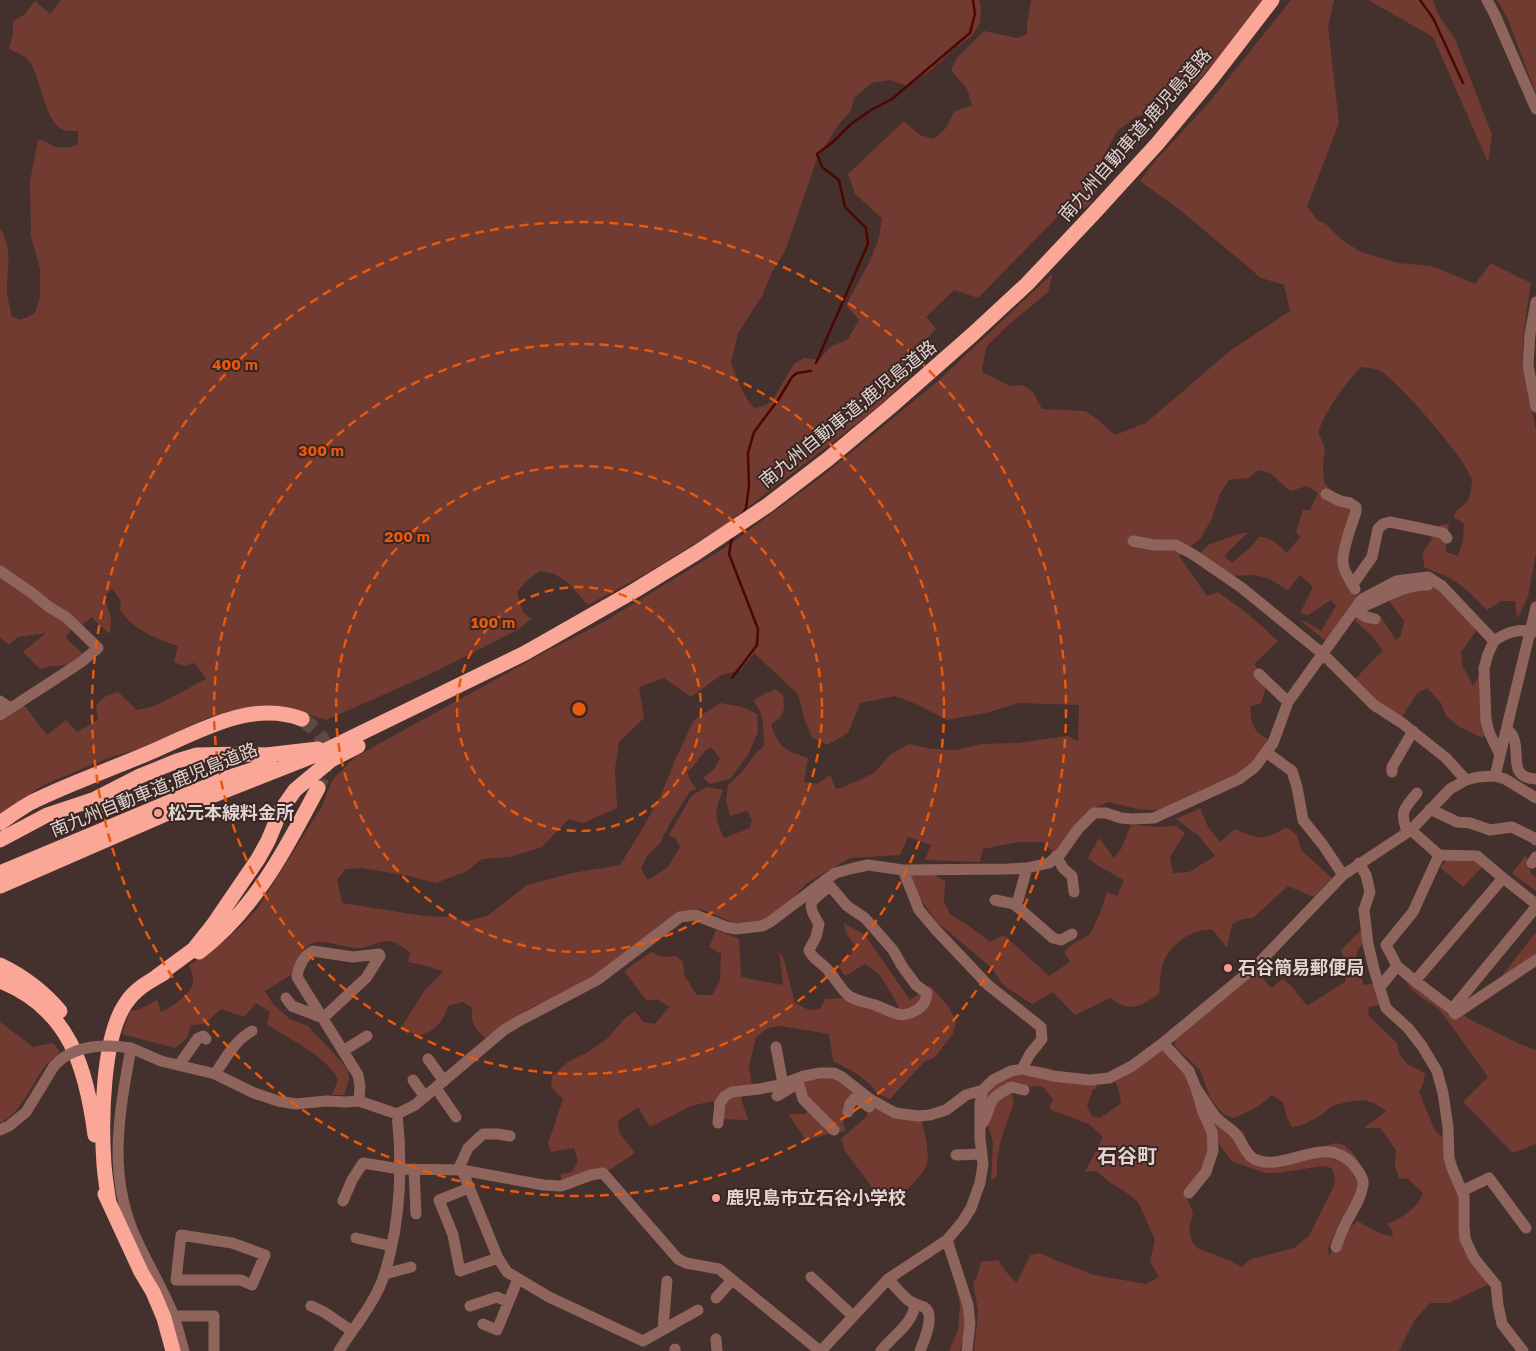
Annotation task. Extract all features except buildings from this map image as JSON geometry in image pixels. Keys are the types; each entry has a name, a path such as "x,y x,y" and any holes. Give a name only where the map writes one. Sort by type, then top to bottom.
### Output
{"highway":[{"name":"南九州自動車道;鹿児島道路","path":"0,886 163,815 274,772 352,738 525,653 634,591 768,505 828,459 930,372 1027,284 1157,144 1212,78 1272,0"},
{"path":"156,977 194,949 213,925 258,859 288,798 303,782 331,760 525,653"},
{"path":"0,824 30,803 86,777 144,755 206,726 257,714 290,714 302,719"},
{"name":"南九州自動車道;鹿児島道路","path":"0,873 227,778 352,738"},
{"path":"0,840 47,815 95,799 140,776 197,755 266,755 318,748"},
{"path":"109,1203 104,1167 102,1126 107,1068 112,1038 125,1004 144,984 196,954 219,937 255,896 270,875 318,788"},
{"path":"0,965 26,979 42,992 64,1016 76,1036 84,1053 94,1093 95,1139"},
{"path":"0,981 43,1007 67,1037 84,1074 91,1103 102,1187 141,1272 153,1292 164,1318 173,1351"}],"street":[{"path":"1487,0 1536,109"},
{"path":"1536,302 1530,334 1528,365 1536,407"},
{"path":"1326,494 1340,502 1350,503 1356,507 1343,564 1358,593 1356,607"},
{"path":"1353,584 1372,557 1378,529 1384,524 1390,522 1443,533 1447,538"},
{"path":"1133,541 1154,545 1176,545 1242,588 1323,654 1374,705 1413,731 1446,758 1466,780"},
{"path":"0,571 32,592 49,607 66,617 98,648 0,715"},
{"path":"828,883 846,906 865,918 893,950 916,985 927,994 922,1006 911,1014 902,1015 889,1012 848,995 826,968 811,956 810,950 819,924 810,908 811,902 835,873 868,865 903,870 1027,868 1049,863 1094,813 1106,813 1132,820 1154,818 1239,779 1255,767 1273,743 1288,702 1362,599 1396,581 1428,577 1442,586 1494,641"},
{"path":"1356,607 1366,617 1375,619"},
{"path":"1495,776 1533,631 1536,607"},
{"path":"1500,755 1489,732 1486,720 1484,668 1494,641 1509,632 1533,631"},
{"path":"1259,674 1288,702"},
{"path":"0,701 10,708"},
{"path":"1507,728 1514,739 1516,764 1520,772 1527,777 1536,779"},
{"path":"1392,772 1392,767 1413,731"},
{"path":"1266,752 1292,771 1303,820 1343,875"},
{"path":"718,1123 720,1103 725,1096 732,1092 783,1084 804,1076 816,1074 834,1073 876,1103 895,1113 918,1116 930,1115 946,1110 966,1095 983,1090 993,1080 1011,1071 1022,1069 1074,1079 1109,1078 1132,1066 1163,1043 1257,965 1343,875 1409,831 1450,789 1466,780 1495,776 1536,798"},
{"path":"1417,793 1405,807 1402,818 1409,831 1439,855 1477,856 1536,906 1452,1009"},
{"path":"1430,809 1457,822 1470,823 1490,830 1512,827 1536,840"},
{"path":"1439,855 1413,912 1386,945 1397,966 1456,1014 1536,960"},
{"path":"1056,856 1072,876 1074,892"},
{"path":"1359,863 1366,875 1370,892 1364,910 1368,944 1386,1008 1408,1028 1422,1046 1437,1071 1443,1093 1448,1127 1449,1158 1464,1196 1465,1239 1474,1258 1496,1285 1502,1324 1523,1351"},
{"path":"1014,904 1018,900 1027,868"},
{"path":"903,870 919,910 936,930 988,984 1041,1027 1042,1039 1030,1054 1022,1069"},
{"path":"1415,981 1503,878"},
{"path":"0,1130 9,1126 26,1112 54,1066 61,1058 97,1046 131,1048 161,1061 215,1074 254,1094 278,1101 296,1104 326,1101 359,1101 397,1114 415,1104 504,1030 597,980 680,917 695,915 726,928 736,929 762,926 828,883"},
{"path":"995,900 1014,904 1053,938 1062,940 1072,934"},
{"path":"322,1018 366,978 380,956 379,954 352,957 313,950 308,953 298,969 297,977 322,1018 358,1075 360,1086 359,1101"},
{"path":"1380,987 1397,966"},
{"path":"286,998 292,1006 322,1018"},
{"path":"215,1074 234,1044 243,1036 252,1032"},
{"path":"180,1065 198,1038 203,1036 206,1039"},
{"path":"344,1052 367,1036"},
{"path":"1163,1043 1189,1071 1212,1132 1213,1151 1206,1172 1189,1193"},
{"path":"776,1047 783,1084"},
{"path":"131,1048 118,1130 121,1191 132,1228 174,1316 184,1351"},
{"path":"428,1059 456,1117"},
{"path":"777,1096 792,1087 813,1079 816,1074"},
{"path":"413,1080 425,1096"},
{"path":"799,1085 803,1099 834,1130"},
{"path":"980,1126 984,1123 992,1101 998,1095 1010,1087 1024,1090"},
{"path":"1196,1088 1216,1116 1225,1126 1235,1132 1254,1159 1266,1162 1282,1161 1315,1152 1330,1152 1345,1157 1355,1167 1363,1180 1363,1185 1359,1200 1345,1225 1336,1247"},
{"path":"342,1201 363,1162 400,1169 460,1170 543,1185 561,1186 591,1175 603,1173 678,1259 686,1264 719,1269 820,1351 888,1279 947,1240 963,1221 978,1192 983,1164 980,1103 983,1090"},
{"path":"848,1112 854,1099 858,1099 872,1107 876,1103"},
{"path":"339,1351 376,1294 385,1274 392,1246 397,1221 400,1169 397,1114"},
{"path":"510,1136 482,1134 468,1148 463,1157 460,1170 498,1258 506,1272 549,1297 643,1346 664,1328 698,1310"},
{"path":"956,1154 982,1154"},
{"path":"414,1169 416,1214"},
{"path":"1462,1191 1489,1178 1526,1228"},
{"path":"469,1188 439,1200 452,1235 460,1271 498,1258"},
{"path":"164,1294 176,1280 181,1235 232,1243 265,1255 252,1286 240,1280 176,1280"},
{"path":"356,1238 392,1246"},
{"path":"947,1240 968,1305 970,1324 967,1351"},
{"path":"385,1274 411,1267"},
{"path":"811,1277 853,1316"},
{"path":"483,1324 497,1330 518,1279"},
{"path":"888,1279 907,1300 915,1305 924,1306 928,1311 930,1322 920,1351"},
{"path":"716,1298 732,1280"},
{"path":"664,1328 667,1281"},
{"path":"470,1306 497,1297 508,1302"},
{"path":"880,1351 909,1321 914,1313 915,1305"},
{"path":"311,1306 324,1312 352,1331"},
{"path":"174,1316 214,1316 214,1351"},
{"path":"716,1339 717,1351"}],"shaded area":[{"path":"61,0 979,0 981,6 980,22 972,36 955,48 930,71 907,86 890,80 872,83 855,97 850,112 838,125 817,159 785,251 772,272 762,296 738,333 731,363 739,384 754,408 764,406 772,401 794,364 804,358 819,360 830,347 848,339 859,320 846,305 870,261 879,238 882,218 855,194 848,174 904,121 920,135 934,139 945,129 954,112 972,105 967,89 951,70 957,58 984,31 1017,38 1027,34 1031,0 1266,0 1233,42 1196,83 1178,89 1162,108 1136,117 1117,131 1103,158 1100,183 1090,204 1079,212 1063,211 978,298 954,290 926,317 936,329 911,355 913,373 877,408 726,524 649,572 588,605 569,584 555,574 540,571 527,580 517,592 523,612 531,619 519,629 437,671 326,720 290,708 263,706 208,718 139,749 111,757 43,785 0,816 0,716 23,704 47,735 66,720 77,732 98,720 96,705 106,696 118,692 137,710 155,706 206,679 195,663 184,666 174,662 178,646 154,637 132,623 120,610 121,601 112,588 104,597 111,617 110,634 92,617 82,625 71,628 66,638 83,654 72,665 50,666 40,669 23,652 46,633 18,637 9,645 0,637 0,228 8,250 7,289 12,317 21,320 35,313 40,298 40,269 31,236 30,181 38,140 59,147 78,145 78,131 63,130 52,119 35,71 29,61 22,55 9,49 13,33 13,21 24,15 35,1 50,14"},
{"path":"1291,0 1334,0 1328,27 1339,123 1307,206 1316,219 1327,225 1341,239 1361,252 1398,263 1432,266 1475,284 1491,263 1531,283 1524,329 1522,364 1536,430 1536,553 1528,597 1517,619 1515,601 1501,601 1487,610 1457,583 1424,567 1423,552 1441,525 1449,524 1446,552 1458,556 1463,541 1464,524 1454,517 1456,511 1469,498 1472,480 1458,456 1445,439 1401,389 1380,371 1361,367 1336,397 1318,432 1325,448 1323,464 1324,483 1338,497 1355,507 1347,564 1356,586 1357,605 1328,643 1300,620 1321,631 1336,606 1331,600 1308,615 1300,613 1313,587 1300,575 1288,590 1268,578 1253,575 1231,576 1199,555 1208,545 1248,532 1224,556 1232,563 1251,547 1259,537 1271,540 1287,553 1300,537 1296,532 1303,510 1310,510 1318,493 1307,486 1290,491 1270,473 1258,470 1249,478 1229,480 1220,494 1212,518 1201,538 1179,556 1207,596 1218,592 1248,614 1278,641 1254,664 1265,678 1266,686 1261,703 1250,707 1254,728 1270,740 1265,750 1248,766 1223,783 1181,800 1165,811 1137,809 1109,802 1097,807 1079,833 1063,851 1053,852 1043,842 1018,842 983,849 980,862 925,860 931,845 908,837 900,855 850,858 807,883 781,910 765,922 742,926 703,910 694,909 584,990 534,1006 485,1038 474,1025 472,1008 463,1002 448,1006 437,1026 423,1034 417,1036 402,1026 425,990 443,972 408,962 410,952 397,944 385,941 358,948 326,942 311,944 305,949 300,958 296,972 265,991 273,1004 290,1019 308,1026 348,1069 349,1079 344,1095 332,1095 338,1080 333,1072 317,1056 267,1025 270,1012 256,1003 244,1017 221,1009 204,1024 191,1025 187,1038 175,1048 122,1034 130,1011 140,1009 157,1000 161,1012 187,994 193,983 189,965 216,948 257,909 322,806 333,779 355,757 547,651 602,623 726,547 820,478 937,382 1052,274 1049,291 1006,327 986,347 982,372 1010,386 1023,385 1033,392 1042,409 1085,411 1115,435 1146,423 1231,350 1290,311 1284,285 1261,278 1179,209 1140,181 1156,160 1210,101","holes":["754,653 798,694 805,721 812,737 827,745 848,733 860,703 895,696 914,703 947,720 986,713 1019,703 1079,705 1078,741 1067,736 1018,743 981,744 957,750 932,749 909,744 891,754 874,773 836,789 830,775 817,784 804,782 808,758 793,753 780,744 771,724 783,712 783,695 776,689 753,701 760,711 764,746 728,785 726,800 730,816 747,811 752,820 750,828 724,838 718,825 716,814 723,790 707,787 692,795 669,835 676,839 680,847 668,867 648,880 641,869 647,856 660,843 690,791 697,789 691,782 687,772 703,753 711,747 720,758 714,769 703,778 710,784 730,779 748,755 758,732 757,714 742,707 720,703 694,720 661,795 620,865 572,873 527,885 487,916 467,921 450,917 424,916 342,903 337,879 346,869 362,868 436,883 467,871 482,859 510,857 542,847 569,819 583,823 617,808 615,769 619,742 644,718 639,687 664,678 691,697 721,675 741,670"]},
{"path":"1368,0 1433,0 1438,14 1456,41 1492,135 1488,162 1433,37"},
{"path":"1497,0 1536,0 1536,94 1507,17"},
{"path":"1438,582 1480,625 1461,652 1462,665 1473,686 1479,676 1488,693 1494,734 1481,737 1459,727 1446,716 1441,703 1427,688 1417,693 1397,725 1354,680 1383,650 1370,634 1355,621 1365,609 1381,617 1396,640 1401,635 1404,621 1387,598"},
{"path":"1200,808 1208,827 1220,842 1235,829 1256,837 1266,837 1286,827 1297,835 1301,850 1332,878 1314,897 1288,886 1253,918 1243,919 1232,924 1227,948 1213,930 1197,932 1182,939 1165,958 1160,976 1159,994 1140,1005 1124,1006 1110,998 1075,1015 1053,992 1032,1004 1002,984 992,968 937,922 915,892 911,875 931,873 945,881 944,902 950,914 990,942 1004,935 1049,976 1070,962 1064,952 1090,934 1107,892 1117,896 1124,880 1088,858 1099,838 1114,858 1121,849 1131,825 1176,826 1185,833 1170,857 1173,873 1189,872 1215,856 1198,835 1176,819"},
{"path":"1526,855 1531,874 1536,877 1536,891 1512,873"},
{"path":"1447,860 1476,862 1483,866 1463,887 1440,867"},
{"path":"844,923 865,935 910,1000 930,986 949,1007 956,1022 953,1034 934,1058 925,1061 890,1099 878,1094 870,1084 854,1072 833,1061 829,1034 781,1026 768,1028 756,1037 749,1066 752,1087 741,1098 748,1120 718,1119 713,1101 691,1106 650,1127 638,1107 618,1121 619,1132 635,1153 609,1170 561,1181 561,1174 572,1172 578,1161 574,1148 551,1152 548,1144 563,1099 551,1087 552,1076 569,1061 606,1040 624,1019 635,1011 643,1022 655,1024 669,1007 657,999 647,1001 624,971 651,952 663,957 676,956 683,962 684,975 697,995 713,995 720,980 721,954 709,947 716,930 739,939 741,977 783,985 779,950 784,960 795,1003 809,1010 820,1009 825,999 845,998 894,1012 899,1007 880,975 865,964 845,976 838,966 857,948 846,933"},
{"path":"1363,928 1365,940 1357,952 1357,967 1364,985 1376,983 1383,1004 1369,1007 1368,1015 1397,1043 1400,1055 1407,1064 1425,1073 1419,1092 1435,1131 1444,1138 1469,1231 1482,1266 1491,1283 1449,1303 1430,1303 1414,1321 1399,1351 974,1351 978,1311 973,1282 977,1277 981,1262 998,1260 1017,1283 1030,1255 1040,1253 1094,1275 1146,1284 1159,1277 1150,1262 1155,1240 1138,1202 1096,1171 1085,1172 1103,1137 1089,1124 1051,1110 1050,1106 1053,1099 1042,1086 1014,1087 1012,1094 1014,1103 1001,1139 997,1160 997,1176 991,1181 993,1144 984,1117 988,1089 1023,1065 1053,1069 1057,1077 1097,1082 1096,1089 1093,1089 1087,1106 1092,1116 1100,1118 1121,1103 1119,1091 1113,1077 1164,1048 1186,1075 1210,1133 1209,1160 1185,1195 1193,1214 1189,1228 1192,1242 1199,1249 1229,1260 1241,1267 1251,1259 1294,1248 1309,1236 1334,1186 1335,1178 1332,1168 1323,1166 1265,1173 1231,1161 1218,1142 1203,1100 1227,1124 1244,1132 1249,1152 1270,1160 1336,1143 1344,1145 1351,1151 1358,1160 1361,1174 1351,1212 1341,1219 1328,1249 1329,1256 1341,1237 1357,1221 1379,1233 1393,1236 1387,1224 1408,1212 1417,1204 1423,1193 1408,1179 1399,1178 1395,1166 1396,1150 1380,1128 1364,1128 1386,1111 1376,1104 1365,1100 1347,1102 1332,1106 1320,1116 1302,1125 1292,1127 1287,1118 1283,1102 1272,1095 1254,1109 1233,1118 1223,1114 1210,1098 1200,1070 1175,1046 1175,1040 1267,959 1272,966 1262,977 1271,988 1283,979 1307,1006 1345,982 1347,967 1341,950"},
{"path":"1536,932 1536,957 1501,977"},
{"path":"1397,970 1449,1001 1467,1018 1536,1050 1536,1144 1513,1153 1463,1102 1488,1077 1440,1010 1414,992"},
{"path":"0,1022 33,1047 53,1043 60,1052 43,1069 19,1107 0,1123"},
{"path":"833,1075 876,1100 901,1108 922,1121 928,1160 926,1167 908,1189 893,1190 880,1198 845,1151 841,1139 867,1116 867,1108 858,1103 844,1111 843,1122 845,1131 806,1140 788,1114 805,1114 811,1106 801,1080 818,1080"},
{"path":"950,1258 967,1307 965,1330 960,1351 949,1351 958,1330 960,1305"}],"waterway":[{"path":"816,363 868,244 866,228 845,207 839,180 822,167 817,154 851,124 871,110 892,99 970,33 975,14 973,0"},
{"path":"1420,0 1433,18 1463,83"},
{"path":"743,514 746,508 749,486 748,453 754,432 778,400 792,377 797,373 811,371"},
{"path":"732,537 729,554 758,629 757,645 732,678"}],"tunnel":[{"path":"302,719 319,734 326,749 325,767 318,788"}],"place":[{"name":"松元本線料金所","path":"158,813"},
{"name":"石谷簡易郵便局","path":"1228,968"},
{"name":"鹿児島市立石谷小学校","path":"716,1198"}],"district":[{"name":"石谷町","path":"1127,1156"}]}
